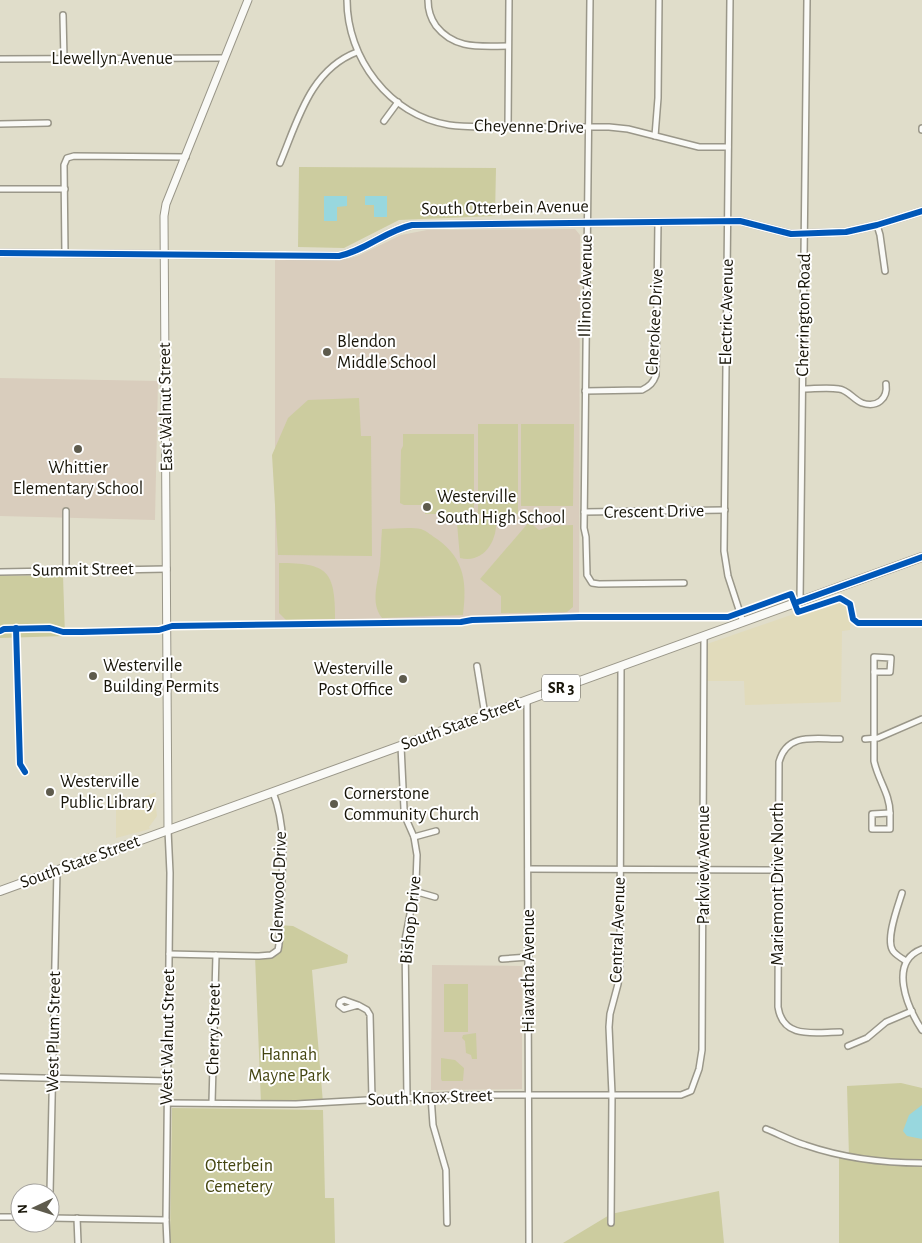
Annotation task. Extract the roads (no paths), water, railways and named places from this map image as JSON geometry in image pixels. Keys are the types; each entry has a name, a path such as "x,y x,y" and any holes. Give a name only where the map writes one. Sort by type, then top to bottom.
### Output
{"main road":[{"name":"East Walnut Street","path":"168,830 164,216 166,204 248,0"},
{"name":"South State Street","path":"0,891 922,557"}],"street":[{"name":"Cheyenne Drive","path":"347,0 350,27 357,52 372,78 398,102 420,116 448,124 628,129 699,147 728,147"},
{"path":"428,0 432,20 442,33 456,42 473,46 508,46"},
{"path":"508,126 509,0"},
{"name":"Illinois Avenue","path":"590,0 584,512 587,575 592,583 599,584 684,583"},
{"path":"655,136 658,98 659,0"},
{"name":"Electric Avenue","path":"730,0 725,564 743,622"},
{"name":"Cherrington Road","path":"800,601 807,0"},
{"path":"63,15 64,59"},
{"path":"280,163 311,91 334,65 357,52"},
{"name":"Llewellyn Avenue","path":"0,59 224,58"},
{"path":"384,121 398,102"},
{"path":"0,124 48,123"},
{"path":"65,254 64,165 67,158 74,156 186,157"},
{"path":"0,189 65,189"},
{"name":"South Otterbein Avenue","path":"0,253 339,256 362,250 394,230 412,225 740,221 791,234 805,234 846,232 877,225 922,211"},
{"name":"Cherokee Drive","path":"585,391 642,390 649,387 653,381 656,374 658,222"},
{"path":"877,225 885,271"},
{"path":"803,389 838,389 849,393 860,402 873,404 880,403 885,398 886,384"},
{"name":"Crescent Drive","path":"584,512 725,510"},
{"path":"66,511 66,570"},
{"name":"Summit Street","path":"0,572 167,569"},
{"name":"Parkview Avenue","path":"691,1091 699,1069 702,1050 704,636"},
{"path":"477,666 485,715"},
{"name":"Central Avenue","path":"611,1223 612,1094 609,1027 620,965 621,666"},
{"path":"874,672 876,770 885,787 890,804 890,814 890,829 872,830 872,814 890,814"},
{"name":"Hiawatha Avenue","path":"527,700 529,1243"},
{"path":"865,740 874,739 922,719"},
{"name":"Mariemont Drive North","path":"840,739 804,739 794,741 781,754 779,762 778,870 779,1016 786,1026 796,1031 840,1032"},
{"name":"Bishop Drive","path":"401,746 404,809 406,821 414,837 417,855 417,869 406,940 407,1097"},
{"name":"Glenwood Drive","path":"216,955 271,955 279,946 284,848 282,826 273,792"},
{"name":"West Walnut Street","path":"167,1243 170,873 168,830"},
{"path":"414,837 436,831"},
{"name":"West Plum Street","path":"50,1183 57,870"},
{"path":"528,870 778,870"},
{"path":"414,891 435,897"},
{"path":"902,893 892,926 891,946 894,953 906,961"},
{"path":"922,949 915,952 906,961 902,978 903,988 922,1030"},
{"path":"169,954 216,955"},
{"name":"Cherry Street","path":"212,1103 216,955"},
{"path":"502,959 529,957"},
{"path":"358,1005 367,1010 370,1015 372,1099"},
{"path":"848,1046 867,1038 886,1022 912,1011"},
{"path":"0,1077 168,1081"},
{"name":"South Knox Street","path":"168,1103 305,1104 432,1096 681,1094 691,1091"},
{"path":"432,1096 433,1125 446,1170 447,1223"},
{"path":"766,1128 803,1145 849,1157 890,1163 922,1163"},
{"path":"60,1218 166,1220"},
{"path":"76,1218 78,1243"}],"water":[{"path":"324,196 347,196 347,206 337,207 337,221 324,221"},
{"path":"365,196 387,196 387,217 374,217 374,205 365,205"},
{"path":"922,1105 922,1139 907,1136 903,1131 909,1115"}],"place":[{"name":"Blendon Middle School","path":"327,352"},
{"name":"Whittier Elementary School","path":"78,449"},
{"name":"Westerville South High School","path":"427,507"},
{"name":"Westerville Building Permits","path":"93,676"},
{"name":"Westerville Post Office","path":"403,679"},
{"name":"Westerville Public Library","path":"50,792"},
{"name":"Cornerstone Community Church","path":"334,804"}],"park label":[{"name":"Hannah Mayne Park","path":"289,1065"},
{"name":"Otterbein Cemetery","path":"239,1176"}]}
